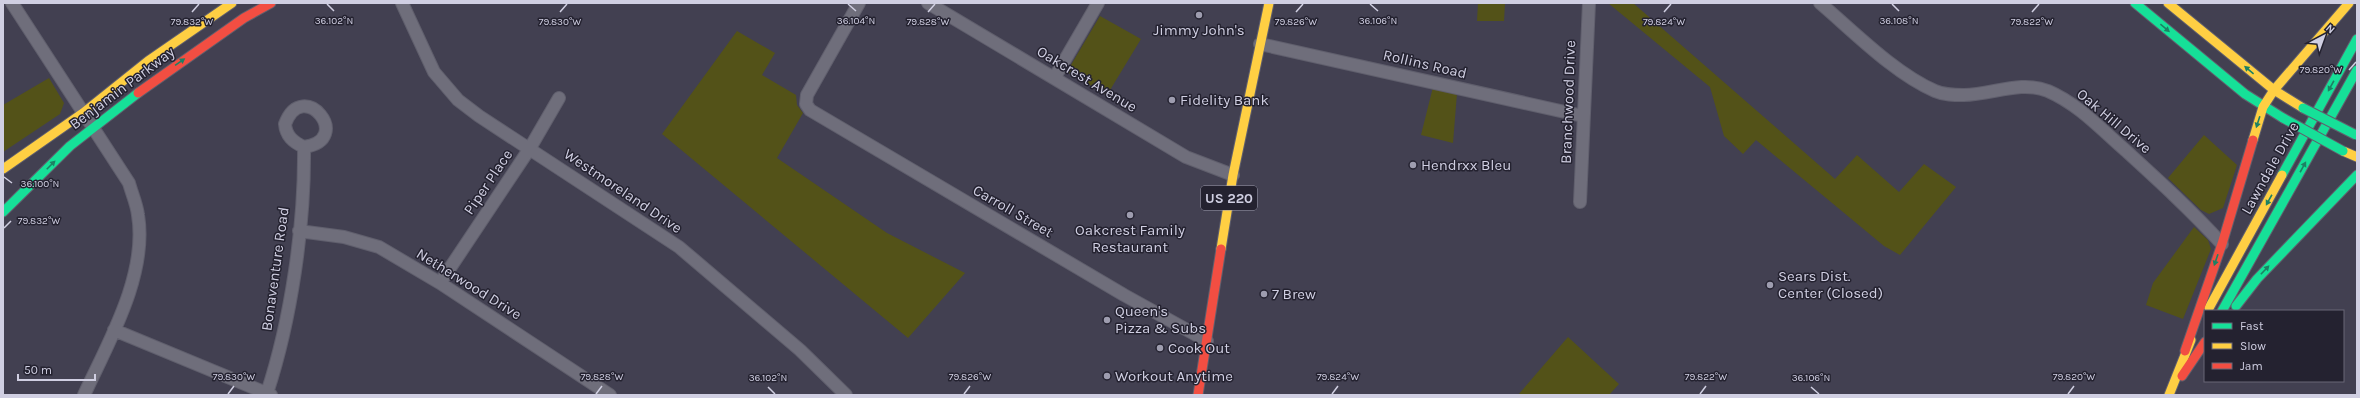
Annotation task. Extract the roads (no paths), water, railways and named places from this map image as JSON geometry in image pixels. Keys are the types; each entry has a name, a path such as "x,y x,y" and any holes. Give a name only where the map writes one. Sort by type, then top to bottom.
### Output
{"main road":[{"name":"Benjamin Parkway","path":"3,169 83,113 148,61 232,3"},
{"name":"Benjamin Parkway","path":"3,212 70,146 92,127 160,76 244,18 271,3"},
{"name":"US 220","path":"1198,395 1233,176 1269,3"},
{"path":"2135,3 2263,108 2357,157"},
{"path":"2168,3 2274,90 2303,108 2356,135"},
{"path":"2169,395 2222,244 2263,108 2274,90 2349,3"},
{"name":"Lawndale Drive","path":"2208,310 2357,39"},
{"name":"Lawndale Drive","path":"2223,310 2357,70"},
{"path":"2233,310 2257,279 2357,175"},
{"path":"2185,351 2204,317"},
{"path":"2197,356 2204,344"},
{"path":"2169,395 2204,347"}],"street":[{"path":"12,3 129,183 138,215 140,239 135,273 114,330 84,395"},
{"name":"Westmoreland Drive","path":"402,3 434,72 458,100 479,116 679,247 800,350 846,395"},
{"name":"Carroll Street","path":"859,3 807,94 806,104 810,110 1124,295 1207,342"},
{"name":"Oakcrest Avenue","path":"928,3 1055,77 1186,157 1233,176"},
{"path":"1055,77 1098,3"},
{"name":"Branchwood Drive","path":"1580,202 1589,3"},
{"name":"Oak Hill Drive","path":"1820,3 1902,71 1935,91 1949,95 1966,95 2004,88 2034,88 2046,91 2065,100 2094,122 2178,198 2222,244"},
{"name":"Rollins Road","path":"1260,44 1583,116"},
{"name":"Piper Place","path":"440,283 530,148 559,98"},
{"name":"Bonaventure Road","path":"269,394 287,318 298,231 304,147"},
{"name":"Netherwood Drive","path":"298,231 344,237 379,247 440,283 610,395"},
{"path":"114,330 269,394"}],"place":[{"name":"Jimmy John's","path":"1199,15"},
{"name":"Fidelity Bank","path":"1172,100"},
{"name":"Hendrxx Bleu","path":"1413,165"},
{"name":"Oakcrest Family Restaurant","path":"1130,215"},
{"name":"Sears Dist. Center (Closed)","path":"1770,285"},
{"name":"7 Brew","path":"1264,294"},
{"name":"Queen's Pizza & Subs","path":"1107,320"},
{"name":"Cook Out","path":"1160,348"},
{"name":"Workout Anytime","path":"1107,376"}]}
